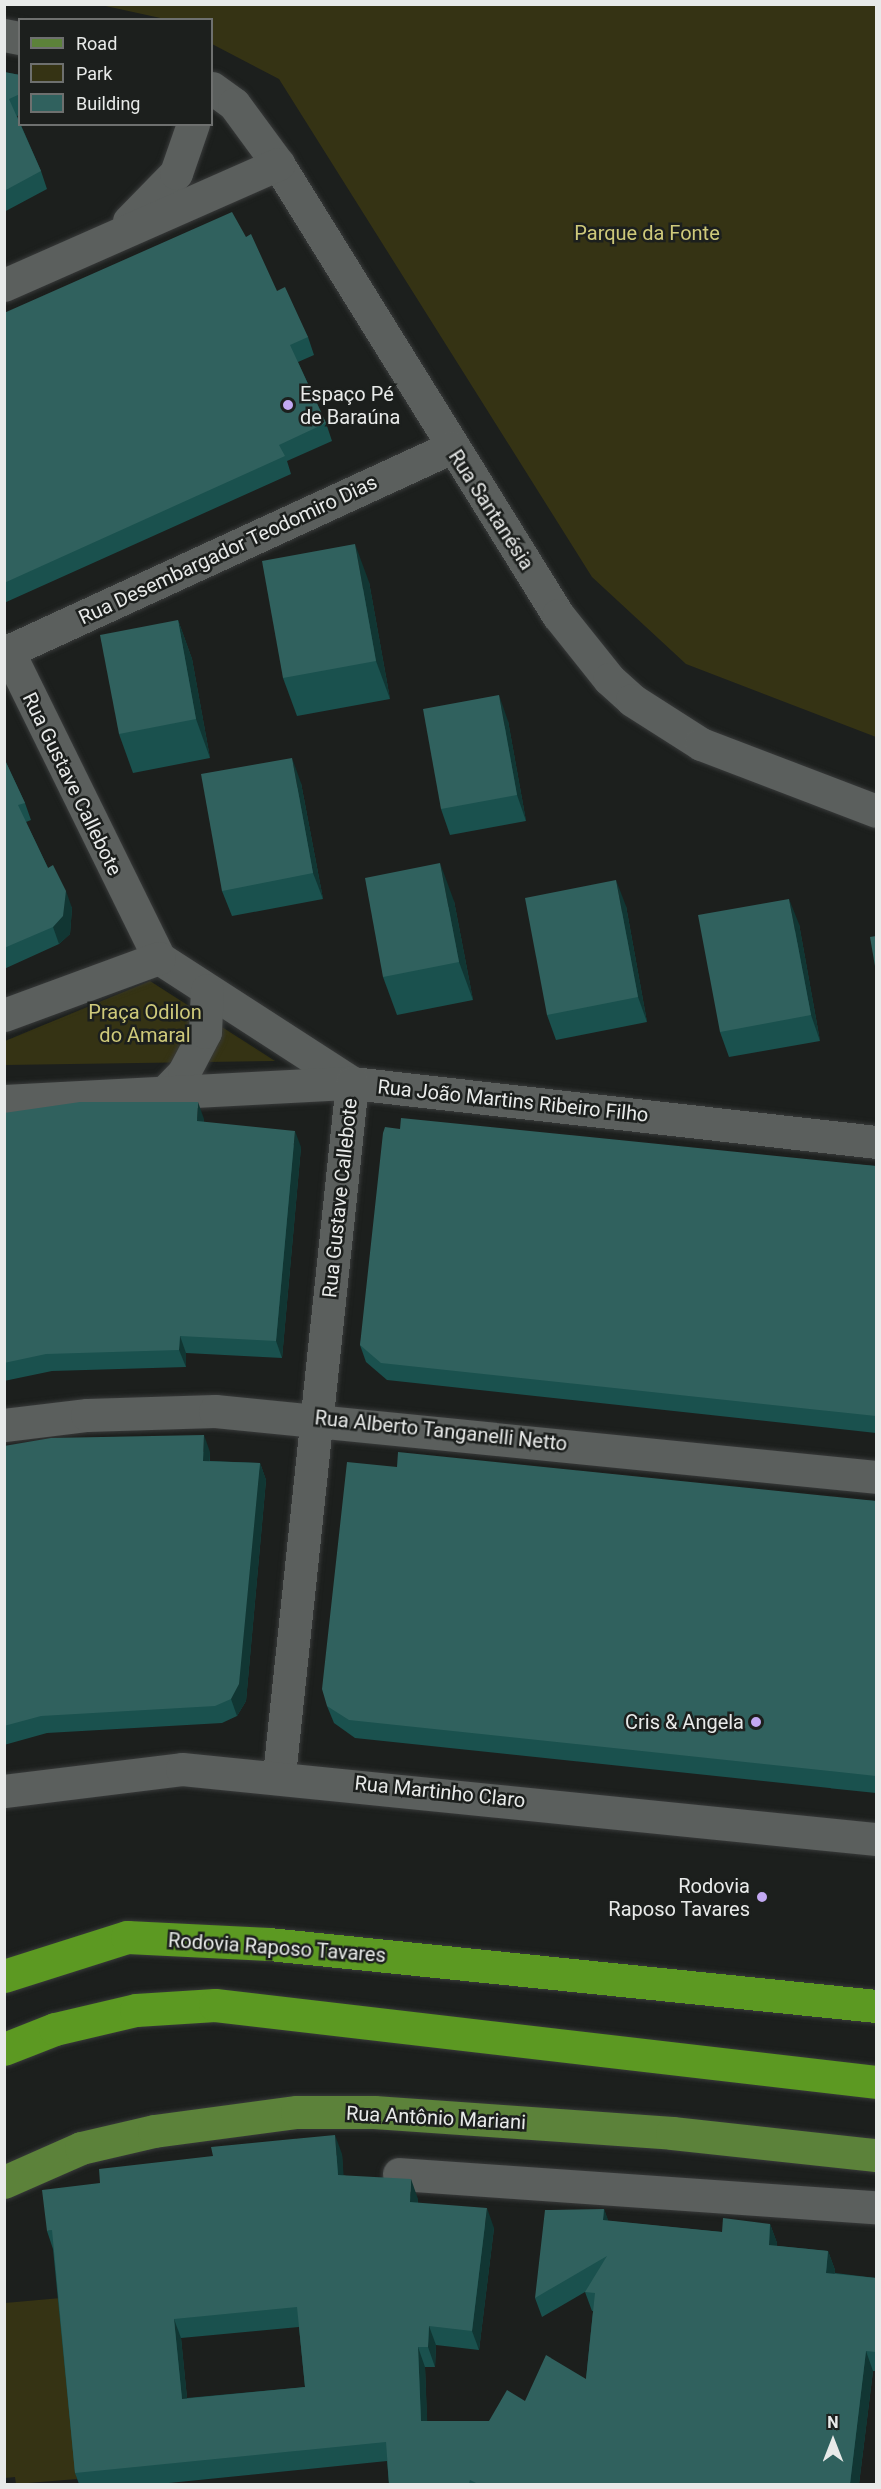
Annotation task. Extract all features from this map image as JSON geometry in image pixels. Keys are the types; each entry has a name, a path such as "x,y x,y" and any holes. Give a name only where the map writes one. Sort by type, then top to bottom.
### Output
{"highway":[{"name":"Rodovia Raposo Tavares","path":"4,1976 127,1937 269,1944 876,2006"},
{"path":"4,2049 55,2029 136,2010 215,2005 876,2082"}],"main road":[{"name":"Rua Antônio Mariani","path":"4,2182 81,2148 154,2131 297,2112 374,2112 624,2130 876,2155"}],"street":[{"name":"Rua Santanésia","path":"213,89 234,104 278,164 451,447 574,637 632,700 701,744 876,812"},
{"path":"84,248 135,218 176,173 192,126"},
{"path":"4,285 278,164"},
{"name":"Rua Desembargador Teodomiro Dias","path":"6,652 451,447"},
{"name":"Rua Gustave Callebote","path":"6,652 159,958 352,1083 279,1775"},
{"path":"4,1015 159,958"},
{"path":"164,1093 184,1072 205,1032 207,990"},
{"name":"Rua João Martins Ribeiro Filho","path":"4,1101 352,1083 876,1142"},
{"name":"Rua Alberto Tanganelli Netto","path":"4,1425 87,1415 215,1411 318,1418 876,1477"},
{"name":"Rua Martinho Claro","path":"4,1791 182,1768 279,1775 876,1839"},
{"path":"399,2174 876,2207"}],"green space":[{"name":"Parque da Fonte","path":"101,5 876,5 876,737 686,664 592,577 279,79 213,45 213,18 160,18"},
{"name":"Praça Odilon do Amaral","path":"150,981 275,1061 5,1065 5,1041"},
{"path":"61,2298 77,2479 16,2484 15,2477 5,2478 5,2303"}],"building":[{"path":"4,72 18,75 18,95 9,99 18,119 18,126 21,126 41,171 4,191"},
{"path":"232,212 246,237 251,234 277,291 285,287 308,337 290,345 326,423 279,445 285,456 4,583 4,313"},
{"path":"355,544 376,661 283,678 262,561"},
{"path":"178,620 196,719 119,734 100,635"},
{"path":"499,695 517,795 441,809 423,709"},
{"path":"4,758 25,803 18,805 48,868 53,865 66,891 63,916 53,927 4,948"},
{"path":"292,758 313,873 222,891 201,774"},
{"path":"440,863 459,962 383,977 365,878"},
{"path":"616,880 638,997 547,1015 525,898"},
{"path":"789,899 811,1015 720,1032 698,915"},
{"path":"876,936 876,972 870,937"},
{"path":"80,1102 198,1102 197,1121 295,1131 276,1341 180,1336 179,1350 46,1354 4,1363 4,1113"},
{"path":"401,1118 876,1166 876,1416 381,1363 360,1345 383,1133 385,1127 400,1129"},
{"path":"204,1435 203,1461 260,1463 239,1684 231,1699 215,1706 41,1716 4,1726 4,1446 51,1438"},
{"path":"398,1452 876,1501 876,1776 349,1720 327,1706 322,1689 347,1462 397,1467"},
{"path":"335,2135 338,2175 411,2179 410,2202 487,2208 472,2331 429,2326 428,2347 418,2347 421,2421 489,2421 507,2390 525,2401 546,2355 586,2379 595,2293 585,2292 607,2256 535,2298 545,2210 604,2209 603,2220 722,2232 723,2218 770,2224 769,2245 828,2251 826,2273 876,2278 876,2352 866,2351 850,2484 478,2484 470,2480 469,2484 389,2484 386,2442 75,2473 52,2230 47,2231 42,2190 100,2183 99,2169 213,2156 211,2147","holes":["297,2307 305,2387 182,2399 174,2319"]}],"place":[{"name":"Espaço Pé de Baraúna","path":"288,405"},
{"name":"Cris & Angela","path":"756,1722"},
{"name":"Rodovia Raposo Tavares","path":"762,1897"}]}
